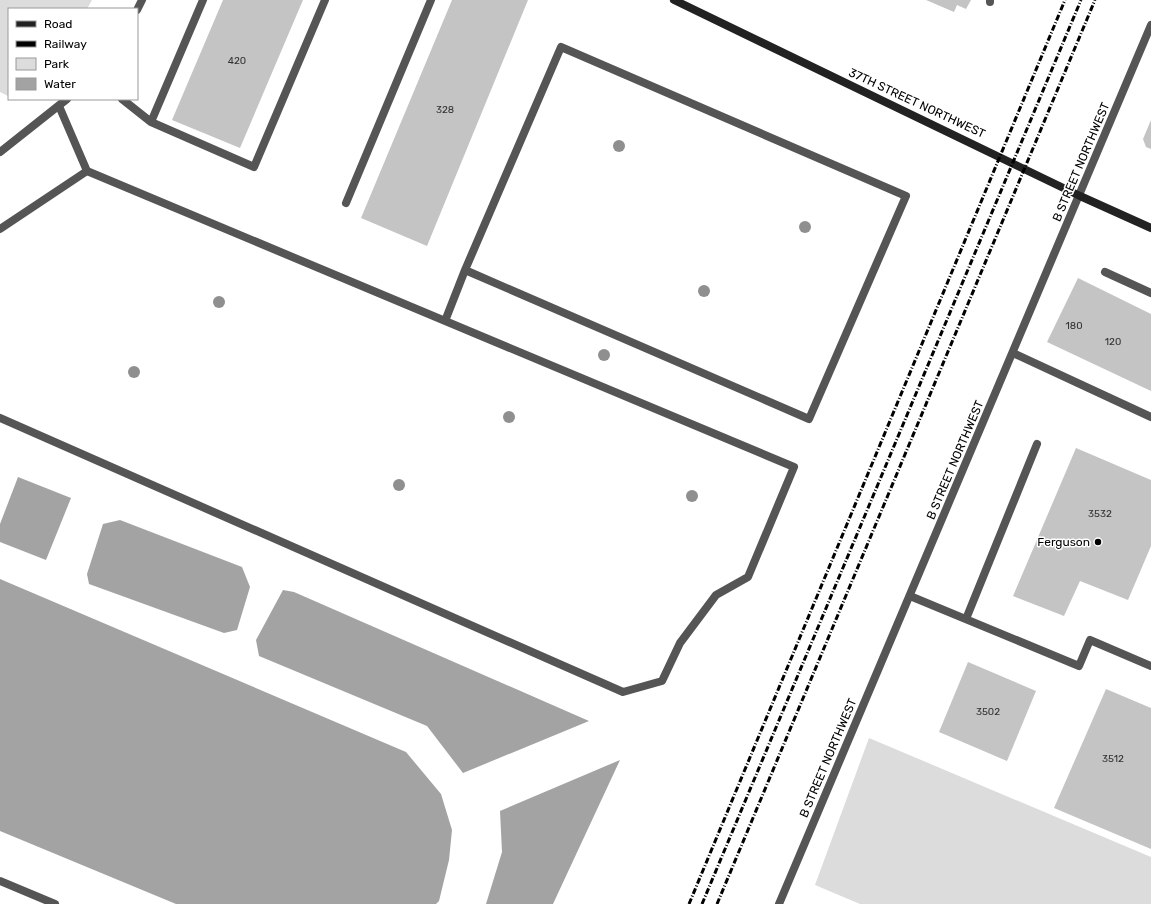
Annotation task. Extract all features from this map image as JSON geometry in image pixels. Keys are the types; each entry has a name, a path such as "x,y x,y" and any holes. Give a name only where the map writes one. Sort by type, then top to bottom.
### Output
{"main road":[{"name":"37TH STREET NORTHWEST","path":"674,0 1080,196 1151,228"}],"street":[{"path":"151,122 203,0"},
{"path":"123,100 151,122 254,167 325,0"},
{"path":"346,204 431,0"},
{"name":"B STREET NORTHWEST","path":"779,904 1080,196 1151,24"},
{"path":"444,321 465,270 561,47 906,196 809,419 465,270"},
{"path":"0,152 66,100"},
{"path":"0,418 623,692 662,681 680,643 716,595 748,577 794,467 87,171 59,106"},
{"path":"0,229 87,171"},
{"path":"1105,272 1151,293"},
{"path":"1013,353 1151,417"},
{"path":"966,619 1037,444"},
{"path":"910,596 1079,666 1090,640 1151,666"},
{"path":"0,882 55,904"}],"green space":[{"path":"0,0 92,0 88,8 8,8 8,96 0,92"},
{"path":"869,738 1151,857 1151,904 860,904 815,885"}],"water":[{"path":"18,477 71,498 46,560 0,542 0,524"},
{"path":"120,520 242,567 250,587 237,630 224,633 89,584 87,574 103,524"},
{"path":"0,579 406,752 441,794 452,830 449,860 439,901 436,904 176,904 0,831"},
{"path":"283,590 294,592 589,721 463,773 427,726 259,656 256,640"},
{"path":"620,760 553,904 486,904 502,852 500,811"}],"building":[{"path":"223,0 303,0 240,148 172,120"},
{"path":"452,0 528,0 427,246 361,218"},
{"path":"926,0 971,0 966,9 957,5 954,12"},
{"path":"1151,120 1151,149 1146,147 1143,139"},
{"path":"1078,278 1151,314 1151,391 1047,342"},
{"path":"1076,448 1151,480 1151,546 1128,600 1080,581 1064,616 1013,596"},
{"path":"968,662 1036,691 1007,761 939,732"},
{"path":"1106,689 1151,708 1151,849 1054,808"}],"railway":[{"path":"689,904 1065,0"},
{"path":"702,904 1081,0"},
{"path":"717,904 1095,0"}],"place":[{"name":"Ferguson","path":"1098,542"}]}
